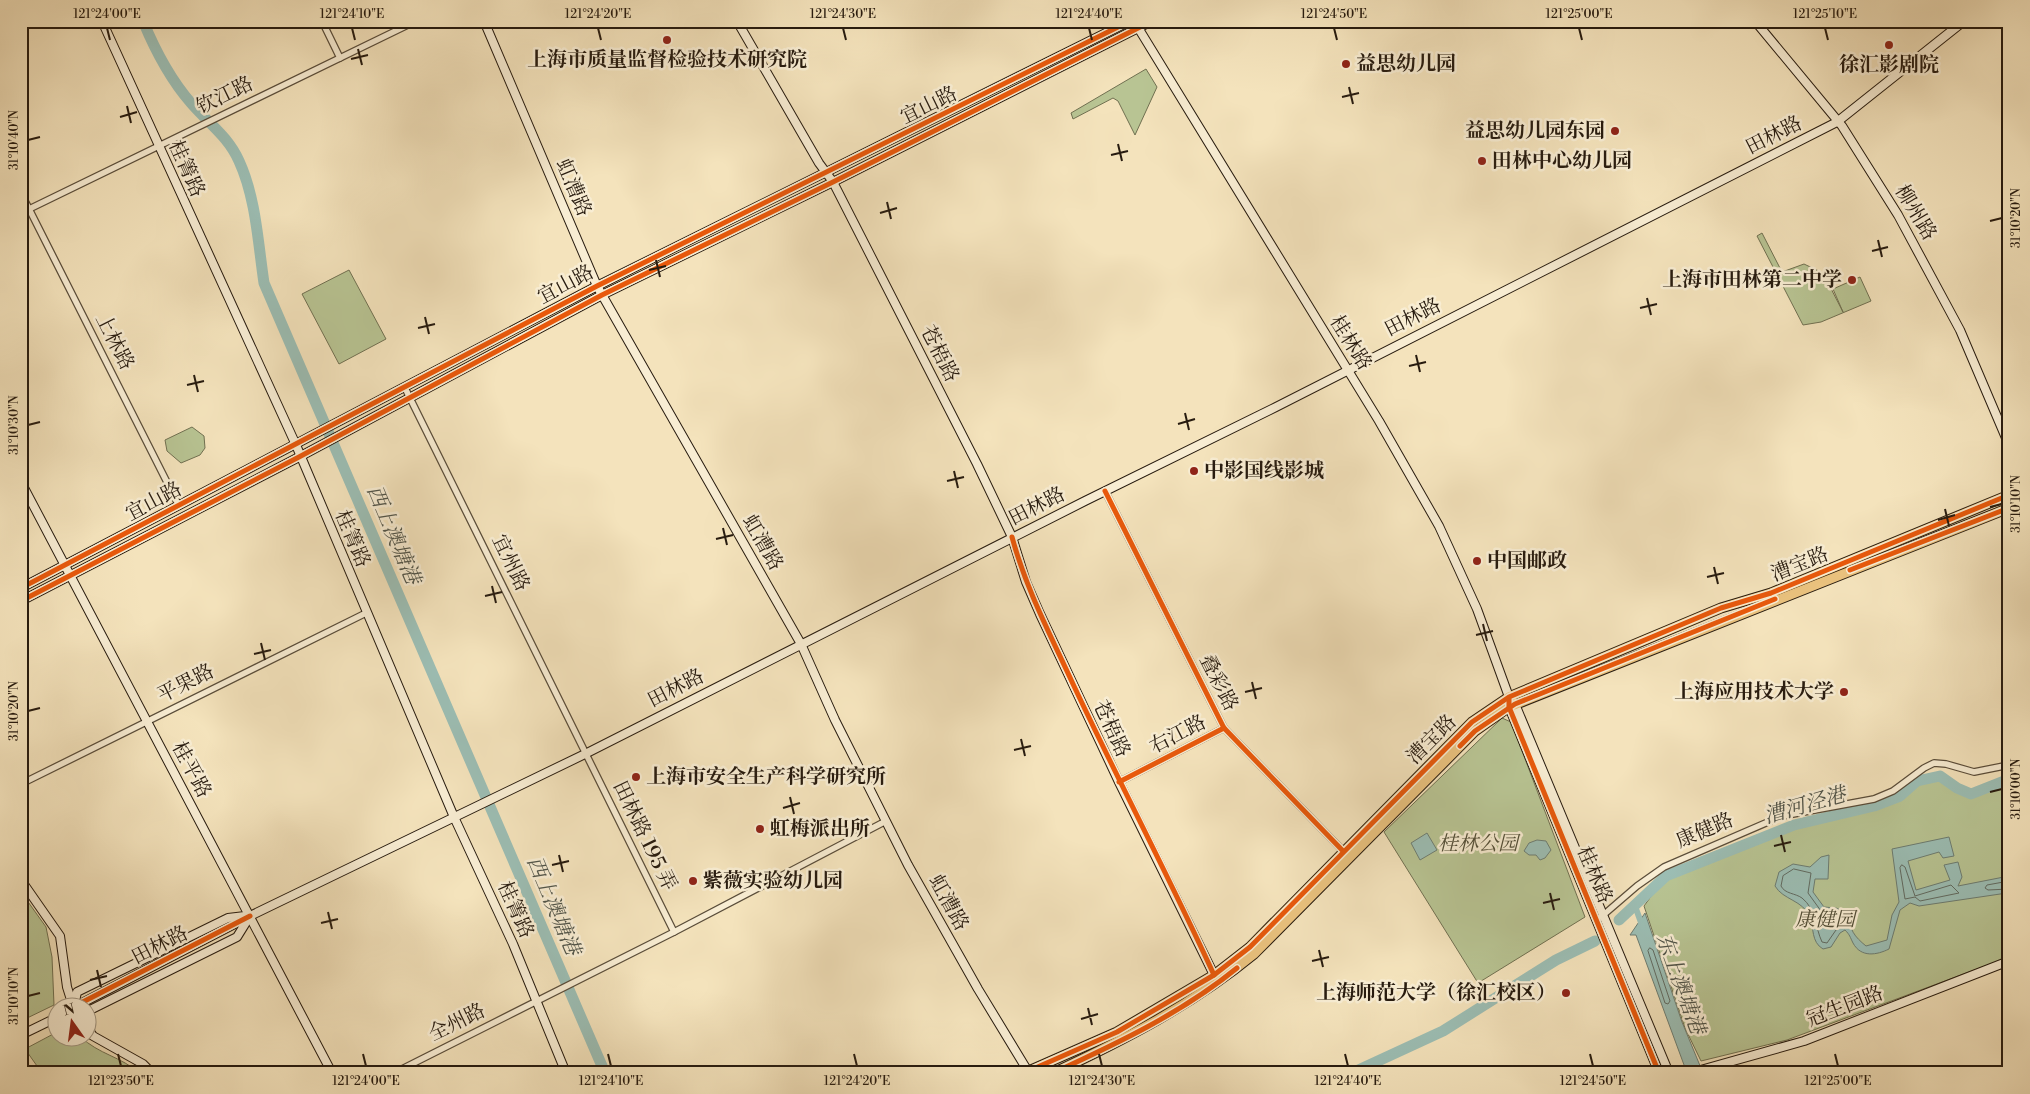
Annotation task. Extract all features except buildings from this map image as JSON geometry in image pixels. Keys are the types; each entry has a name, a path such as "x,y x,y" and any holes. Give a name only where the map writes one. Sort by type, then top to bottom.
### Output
{"main road":[{"name":"漕宝路","path":"1053,1073 1157,1020 1216,979 1346,854 1472,722 1511,702 1721,608 1771,593 2009,495"},
{"name":"漕宝路","path":"1511,702 2009,508"},
{"name":"漕宝路","path":"1027,1072 1116,1032 1216,979"}],"street":[{"path":"21,26 30,21"},
{"name":"桂箐路","path":"102,21 296,445 299,457 454,817 513,944 566,1073"},
{"path":"322,21 340,58"},
{"name":"钦江路","path":"21,214 416,21"},
{"name":"虹漕路","path":"484,21 597,286 801,644 886,821 978,989 1027,1072"},
{"name":"苍梧路","path":"737,21 819,163 833,182 1012,537 1030,590 1119,782 1216,979"},
{"name":"宜山路","path":"21,588 315,436 597,286 1130,21"},
{"name":"宜山路","path":"21,600 320,446 410,396 602,295 833,182 1136,25 1152,21"},
{"name":"柳州路","path":"1754,21 1837,122 1877,181 1940,288 1985,384 2009,445"},
{"name":"田林路","path":"96,996 250,916 585,754 1012,537 1276,407 1347,369 1837,122 1964,21"},
{"name":"桂林路","path":"1136,25 1347,369 1439,526 1477,608 1511,702 1600,917 1670,1073"},
{"name":"上林路","path":"21,193 179,506"},
{"name":"宜州路","path":"405,388 585,754"},
{"name":"桂平路","path":"21,482 332,1073"},
{"name":"叠彩路","path":"1105,491 1224,728 1346,854"},
{"name":"平果路","path":"21,784 366,613"},
{"name":"右江路","path":"1119,782 1224,728"},
{"name":"田林路 195 弄","path":"585,754 674,932"},
{"name":"康健路","path":"1600,917 1612,905 1664,867 1782,816 1884,796 1934,763 1946,764 1974,772 2009,766"},
{"name":"全州路","path":"394,1073 536,1003 886,821"},
{"path":"21,880 60,936 70,996"},
{"name":"田林路","path":"76,996 77,992 228,918 250,916"},
{"name":"田林路","path":"98,1006 237,937 250,916"},
{"name":"桂林路","path":"1600,917 1659,1073"},
{"name":"冠生园路","path":"1690,1073 1804,1041 2009,961"},
{"path":"21,1035 48,1023"},
{"path":"98,1039 143,1064 152,1073"}],"green space":[{"path":"1146,69 1157,87 1135,135 1118,101 1113,98 1073,119 1071,113"},
{"path":"1762,233 1782,272 1804,264 1823,273 1843,312 1833,289 1860,277 1871,301 1821,322 1803,325 1757,236"},
{"path":"349,270 386,339 339,364 302,294"},
{"path":"192,427 204,436 205,448 200,455 181,463 167,451 165,440"},
{"name":"桂林公园","path":"1502,718 1511,722 1585,917 1478,983 1384,832"},
{"name":"康健园","path":"1940,776 1957,788 1971,794 2009,779 2009,957 1787,1040 1701,1061 1685,1028 1644,906 1666,876 1794,825 1874,806 1900,796 1917,781"},
{"path":"21,892 46,927 52,957 54,996 48,996 48,1008 21,1021"},
{"path":"48,1037 48,1046 92,1046 125,1063 139,1073 42,1073 25,1049"}],"water":[{"path":"1427,833 1437,850 1420,860 1411,843"},
{"path":"1949,837 1954,856 1943,858 1939,852 1908,861 1916,890 1950,880 1944,865 1958,862 1962,877 1958,886 2009,876 2009,900 2007,893 1919,906 1910,903 1900,910 1889,949 1879,953 1869,954 1860,951 1856,948 1845,930 1840,933 1831,947 1823,949 1816,943 1807,911 1775,886 1779,872 1793,864 1810,867 1821,857 1829,855 1828,879 1815,879 1813,892 1824,907 1836,908 1850,914 1850,924 1853,932 1866,946 1887,940 1892,915 1899,902 1892,849"},
{"path":"1537,840 1546,841 1551,850 1545,858 1540,860 1536,855 1529,855 1524,851 1529,843"},
{"path":"1645,913 1682,1022 1703,1073 1687,1073 1636,935 1630,935"}],"waterway":[{"name":"西上澳塘港","path":"143,21 158,53 176,84 229,144 239,161 253,205 264,283 605,1073"},
{"name":"漕河泾港","path":"1619,920 1666,876 1794,825 1874,806 1900,796 1917,781 1940,776 1957,788 1971,794 2009,779"},
{"name":"东上澳塘港","path":"1635,906 1643,928"},
{"name":"漕河泾港","path":"1352,1073 1443,1031 1556,960 1595,941"}],"cycle path":[{"path":"21,588 597,286 1130,21"},
{"path":"21,601 299,457 602,295 833,182 1152,21"},
{"path":"1105,491 1224,728 1343,851"},
{"path":"1024,1073 1117,1032 1214,975 1250,947 1472,722 1509,697 1721,608 1771,593 2009,495"},
{"path":"1850,570 2009,508"},
{"path":"1012,537 1024,575 1048,630 1090,721 1214,975"},
{"path":"1460,746 1475,731 1515,704 1775,599"},
{"path":"1509,699 1509,707 1659,1073"},
{"path":"1119,782 1224,728"},
{"path":"94,996 250,916"},
{"path":"1053,1073 1101,1051 1171,1013 1237,968"}],"place":[{"name":"上海市质量监督检验技术研究院","path":"667,40"},
{"name":"徐汇影剧院","path":"1889,45"},
{"name":"益思幼儿园","path":"1346,64"},
{"name":"益思幼儿园东园","path":"1615,131"},
{"name":"田林中心幼儿园","path":"1482,161"},
{"name":"上海市田林第二中学","path":"1852,280"},
{"name":"中影国线影城","path":"1194,471"},
{"name":"中国邮政","path":"1477,561"},
{"name":"上海应用技术大学","path":"1844,692"},
{"name":"上海市安全生产科学研究所","path":"636,777"},
{"name":"虹梅派出所","path":"760,829"},
{"name":"紫薇实验幼儿园","path":"693,881"},
{"name":"上海师范大学（徐汇校区）","path":"1566,993"}]}
